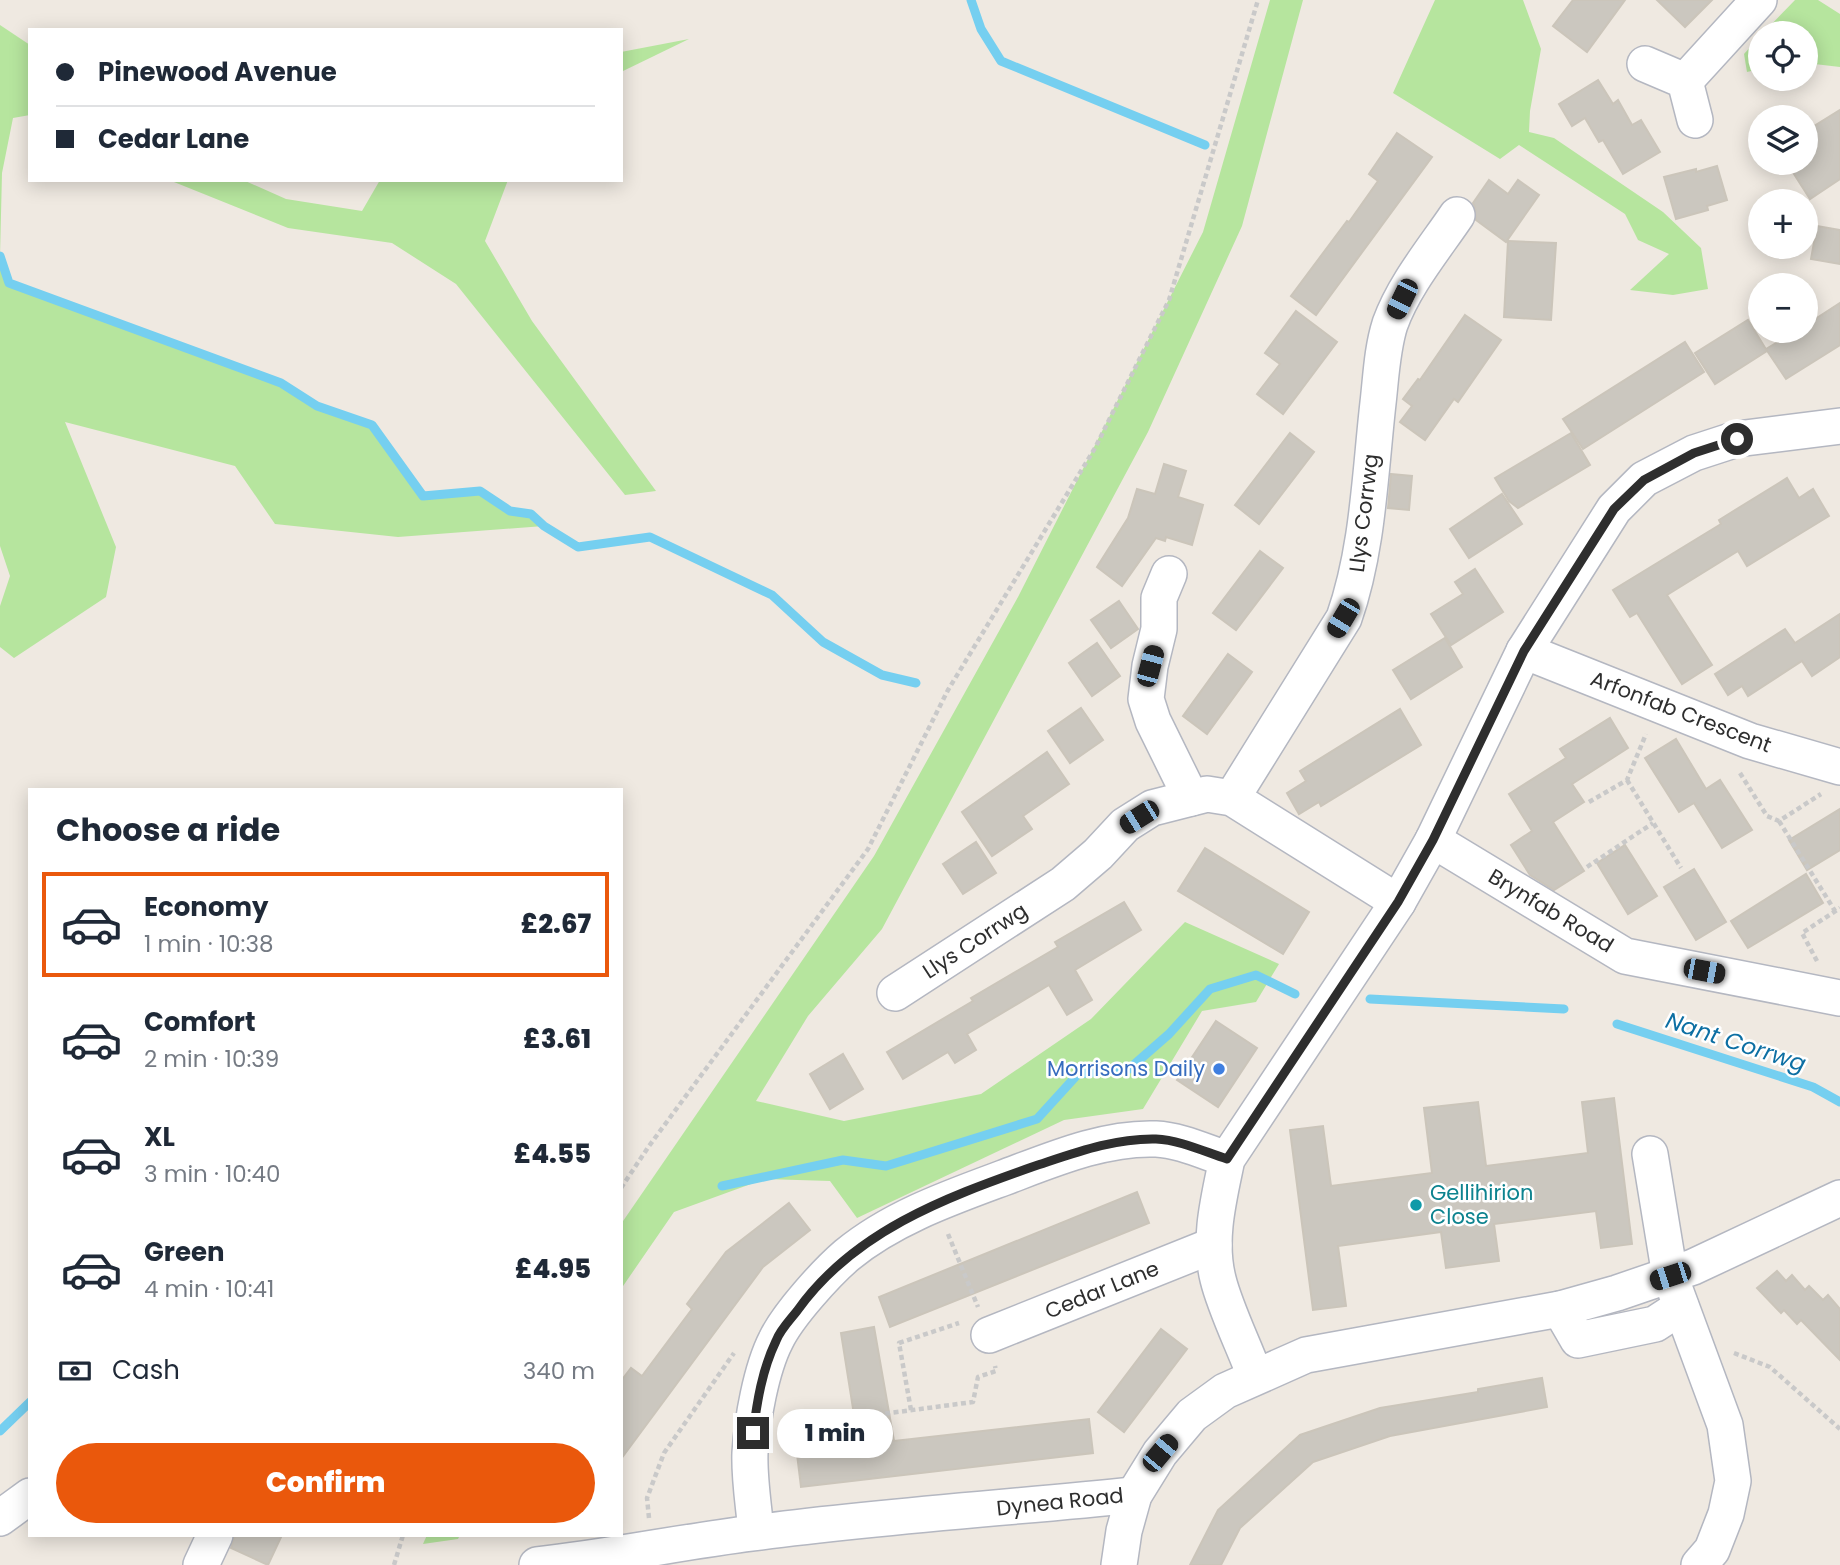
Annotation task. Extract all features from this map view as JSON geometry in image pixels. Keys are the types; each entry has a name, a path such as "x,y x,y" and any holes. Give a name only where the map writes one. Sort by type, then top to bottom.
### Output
{"street":[{"path":"1685,81 1759,0"},
{"path":"1645,64 1685,81"},
{"path":"1685,81 1695,120"},
{"name":"Llys Corrwg","path":"1232,798 1343,618 1355,588 1383,355 1390,323 1416,276 1457,215"},
{"path":"1255,1376 1218,1278 1214,1245 1217,1209 1227,1159 1398,902 1433,840 1524,651 1614,509 1644,480 1694,453 1737,439 1840,426"},
{"path":"1169,574 1159,598 1159,629 1146,699 1153,721 1191,797"},
{"name":"Arfonfab Crescent","path":"1524,651 1836,777"},
{"name":"Llys Corrwg","path":"895,992 1063,884 1125,825 1153,808 1207,794 1232,798 1398,902"},
{"name":"Brynfab Road","path":"1433,840 1625,956 1838,997"},
{"path":"756,1532 750,1454 759,1393 776,1340 808,1295 848,1255 896,1224 936,1204 1081,1150 1119,1142 1157,1139 1227,1159"},
{"path":"1650,1154 1675,1292 1725,1425 1733,1481 1726,1514 1712,1550 1699,1565"},
{"name":"Dynea Road","path":"537,1565 606,1561 650,1547 756,1532 1134,1495 1160,1453 1192,1415 1225,1391 1306,1354 1560,1309 1675,1292 1840,1198"},
{"name":"Cedar Lane","path":"980,1324 1214,1245"},
{"path":"1119,1565 1124,1531 1134,1495"},
{"path":"0,1518 28,1497"},
{"path":"201,1565 214,1537"}],"path":[{"path":"623,1185 868,849 948,691 1095,448 1170,300 1258,0"},
{"path":"1589,802 1627,780 1659,705"},
{"path":"1725,731 1727,753 1767,816 1779,821 1837,909 1802,933 1838,997"},
{"path":"1779,821 1836,777"},
{"path":"1627,780 1681,868"},
{"path":"1587,867 1653,823"},
{"path":"780,1427 973,1402 978,1377 996,1371 936,1204"},
{"path":"911,1410 899,1343 980,1324"},
{"path":"650,1547 647,1498 664,1453 738,1346"},
{"path":"1732,1353 1770,1367 1840,1429"},
{"path":"394,1565 403,1537"}],"green space":[{"path":"1270,0 1303,0 1242,226 1148,432 882,929 808,1016 756,1101 844,1121 981,1094 1091,1019 1185,922 1279,964 1256,1002 1202,1011 1143,1109 1064,1120 857,1218 830,1181 765,1179 674,1212 623,1286 623,1221 874,856 1018,597 1203,232"},
{"path":"1435,0 1523,0 1541,49 1529,132 1554,138 1663,212 1701,248 1708,289 1673,295 1630,290 1669,254 1638,240 1625,214 1519,145 1500,159 1393,93"},
{"path":"1795,0 1818,0 1840,14 1840,67 1818,64 1818,21 1775,21"},
{"path":"0,25 28,44 28,115 13,118 2,173 0,256"},
{"path":"689,39 623,71 623,52"},
{"path":"1748,50 1747,72 1744,54"},
{"path":"174,182 248,182 286,199 362,211 379,182 507,182 485,241 532,321 656,491 625,495 456,284 392,243 288,228"},
{"path":"0,256 9,283 281,383 317,406 372,425 423,496 480,491 510,511 531,514 544,526 398,537 275,524 235,466 65,422 116,547 106,597 14,658 0,647 0,606 10,576 0,546"},
{"path":"426,1537 459,1537 458,1539 423,1544"}],"building":[{"path":"1573,0 1625,0 1587,52 1553,26"},
{"path":"1657,0 1712,0 1685,27"},
{"path":"1598,80 1613,104 1618,100 1632,125 1641,120 1660,152 1623,174 1603,140 1599,142 1585,118 1572,126 1559,104"},
{"path":"1840,110 1840,179 1818,194 1818,189 1804,189 1795,175 1818,175 1818,124"},
{"path":"1397,133 1432,157 1316,315 1291,296 1378,181 1369,174"},
{"path":"1717,166 1727,200 1707,206 1708,210 1676,219 1664,177"},
{"path":"1489,180 1508,194 1518,180 1539,195 1506,242 1476,220 1473,203"},
{"path":"1818,226 1840,230 1840,264 1811,259 1818,259"},
{"path":"1508,241 1556,243 1551,320 1504,317"},
{"path":"1840,303 1840,345 1786,379 1766,349 1776,343 1818,343 1818,317"},
{"path":"1296,311 1337,342 1283,414 1257,394 1280,364 1265,353"},
{"path":"1465,315 1501,340 1458,402 1454,399 1425,440 1400,422 1412,406 1403,399 1418,379 1420,380"},
{"path":"1748,320 1748,343 1762,343 1767,351 1715,384 1695,353"},
{"path":"1685,342 1704,372 1583,449 1563,419"},
{"path":"1290,433 1314,452 1259,524 1235,505"},
{"path":"1571,433 1590,465 1518,508 1509,501 1495,478"},
{"path":"1164,464 1186,471 1178,497 1203,505 1192,545 1166,537 1165,541 1156,538 1122,586 1097,567 1128,518 1137,489 1155,494"},
{"path":"1391,474 1412,476 1409,510 1388,508"},
{"path":"1787,478 1799,498 1813,489 1829,516 1747,566 1738,551 1667,595 1712,665 1682,684 1637,613 1630,617 1613,590 1721,524 1719,520"},
{"path":"1502,494 1522,524 1469,558 1450,529"},
{"path":"1260,551 1283,568 1236,630 1213,613"},
{"path":"1475,569 1503,612 1451,645 1431,614 1463,594 1455,582"},
{"path":"1119,601 1138,629 1111,648 1091,620"},
{"path":"1840,614 1840,657 1812,676 1802,661 1748,696 1742,686 1728,695 1715,674 1785,629 1795,643"},
{"path":"1445,638 1462,667 1411,699 1393,670"},
{"path":"1097,643 1120,676 1092,696 1069,663"},
{"path":"1228,654 1252,672 1207,734 1183,716"},
{"path":"1081,708 1103,740 1070,763 1048,731"},
{"path":"1400,709 1421,745 1321,806 1319,802 1299,814 1287,793 1306,781 1300,771"},
{"path":"1610,718 1628,748 1572,784 1584,802 1553,822 1584,871 1554,890 1530,875 1511,845 1532,831 1509,794 1566,758 1560,749"},
{"path":"1676,739 1706,789 1720,780 1752,830 1722,848 1694,803 1679,812 1645,758"},
{"path":"1047,752 1069,784 1023,816 1032,829 992,856 962,812"},
{"path":"1840,809 1840,850 1807,870 1789,840"},
{"path":"976,842 996,873 963,894 943,864"},
{"path":"1625,845 1657,896 1628,914 1597,863"},
{"path":"1205,848 1309,912 1283,954 1178,891"},
{"path":"1694,869 1726,922 1696,940 1664,887"},
{"path":"1806,874 1823,903 1748,948 1731,921"},
{"path":"1124,902 1141,930 1075,970 1092,1000 1067,1015 1049,985 967,1034 976,1050 955,1063 948,1052 903,1079 887,1052 1058,947 1055,942"},
{"path":"1216,1021 1257,1048 1218,1107 1177,1080"},
{"path":"843,1054 863,1089 830,1109 810,1074"},
{"name":"Gellihirion Close","path":"1614,1098 1632,1244 1601,1248 1596,1211 1494,1224 1499,1261 1446,1268 1441,1232 1338,1246 1346,1306 1313,1310 1290,1130 1323,1126 1331,1186 1432,1173 1424,1108 1478,1102 1486,1166 1588,1153 1582,1102"},
{"path":"1137,1192 1149,1223 890,1327 879,1297"},
{"path":"789,1203 810,1230 763,1267 623,1456 623,1378 631,1368 642,1376 692,1309 687,1304 726,1252"},
{"path":"1777,1271 1786,1281 1792,1275 1805,1290 1809,1286 1823,1300 1828,1295 1840,1309 1840,1360 1801,1320 1797,1324 1784,1310 1781,1313 1757,1288"},
{"path":"874,1327 894,1441 1089,1419 1093,1453 801,1487 797,1454 859,1446 841,1333"},
{"path":"1161,1329 1187,1349 1124,1432 1098,1412"},
{"path":"1542,1378 1547,1407 1390,1436 1313,1462 1240,1528 1221,1565 1190,1565 1218,1510 1300,1435 1380,1408 1478,1392 1478,1389"},
{"path":"234,1537 281,1537 268,1565 231,1548"}],"waterway":[{"path":"971,0 981,29 1001,61 1205,145"},
{"path":"0,256 9,283 281,383 317,406 372,425 423,496 480,491 510,511 531,514 544,526 578,547 650,537 772,595 823,642 882,675 916,683"},
{"name":"Nant Corrwg","path":"722,1186 843,1160 886,1166 1037,1119 1078,1074 1129,1069 1169,1034 1210,989 1256,975 1295,994"},
{"name":"Nant Corrwg","path":"1370,999 1564,1009"},
{"name":"Nant Corrwg","path":"1617,1024 1813,1087 1840,1102"},
{"name":"Nant Corrwg","path":"0,1431 28,1404"}],"place":[{"name":"Morrisons Daily","path":"1219,1069"},
{"name":"Gellihirion Close","path":"1416,1205"}],"route":[{"path":"753,1433 759,1393 776,1340 808,1295 848,1255 896,1224 941,1201 1017,1173 1081,1150 1119,1142 1157,1139 1227,1159 1398,902 1433,840 1524,651 1614,509 1644,480 1694,453 1737,439"}]}
